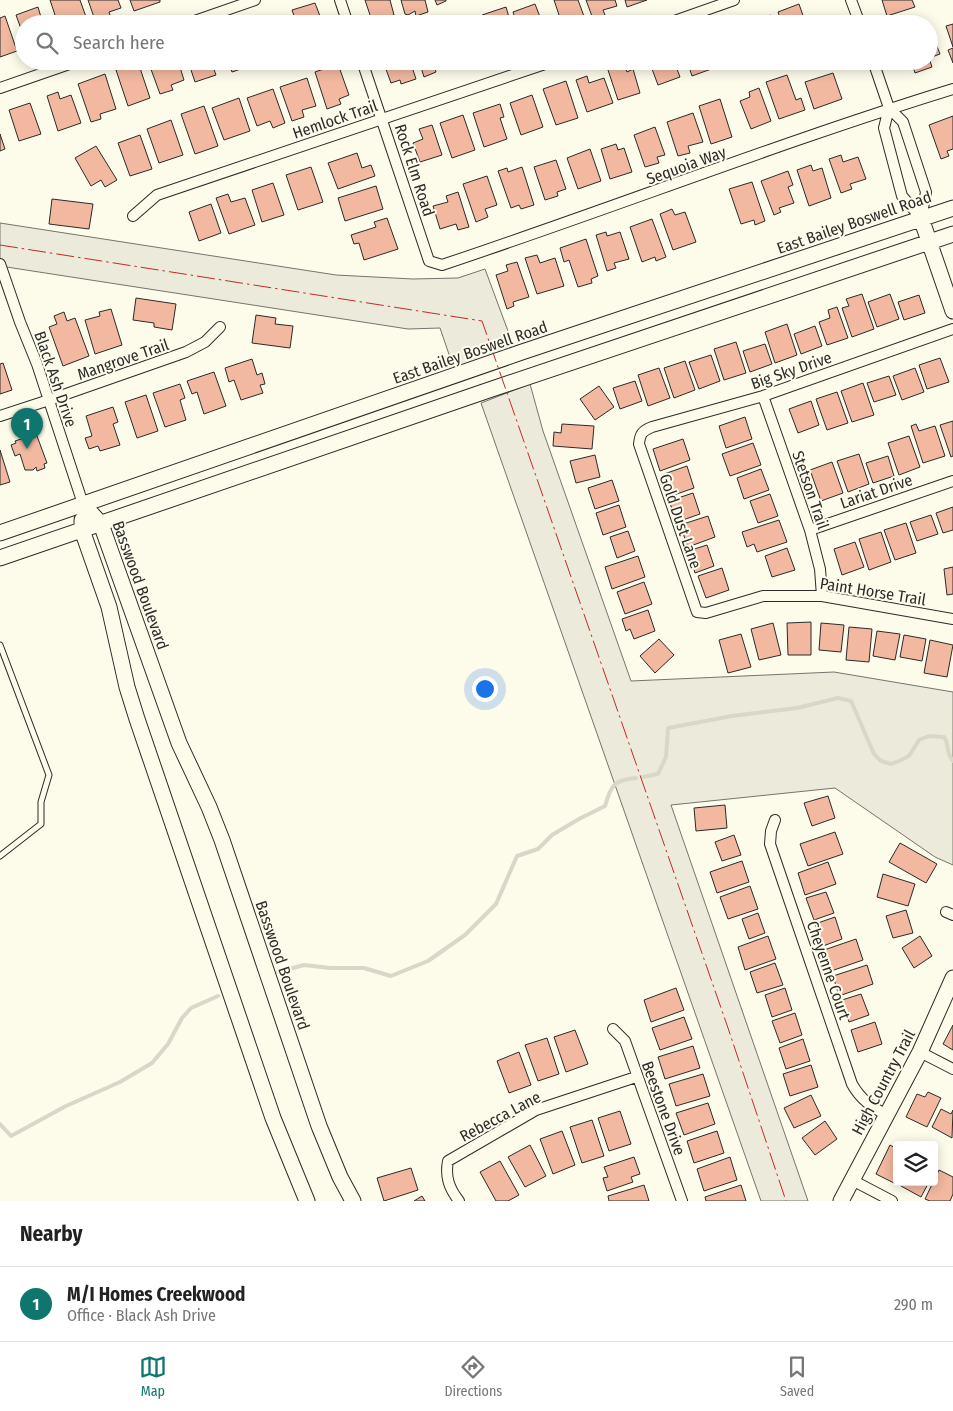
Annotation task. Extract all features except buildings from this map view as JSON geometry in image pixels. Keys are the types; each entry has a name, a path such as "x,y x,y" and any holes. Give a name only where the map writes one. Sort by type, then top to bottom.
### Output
{"main road":[{"name":"East Bailey Boswell Road","path":"0,533 522,352 953,208"},
{"path":"922,218 929,242 950,293 953,311"},
{"path":"0,558 480,393 953,234"},
{"path":"83,504 82,530 109,608 127,687 137,719 273,1118 307,1201"},
{"name":"Basswood Boulevard","path":"83,504 101,524 174,728 222,840 319,1126 340,1177 353,1201"},
{"name":"High Country Trail","path":"840,1201 920,1052 953,978"}],"street":[{"path":"212,15 255,0"},
{"path":"340,0 345,15"},
{"path":"692,15 734,0"},
{"path":"852,0 857,15"},
{"path":"0,88 52,70"},
{"name":"Rock Elm Road","path":"365,70 429,261"},
{"name":"Hemlock Trail","path":"133,216 157,195 527,70"},
{"path":"876,70 889,108 903,122 926,192 922,218"},
{"name":"Sequoia Way","path":"429,261 442,265 540,233 889,108 953,89"},
{"path":"889,108 884,128 902,196 922,218"},
{"name":"Black Ash Drive","path":"0,264 20,322 38,364 83,504"},
{"name":"Mangrove Trail","path":"0,416 186,352 206,342 220,327"},
{"name":"Big Sky Drive","path":"640,435 644,430 652,427 763,396 953,329"},
{"name":"Stetson Trail","path":"763,396 810,530 820,569 822,596"},
{"name":"Gold Dust Lane","path":"640,435 639,444 647,468 695,608 701,613"},
{"name":"Lariat Drive","path":"810,530 953,481"},
{"name":"Paint Horse Trail","path":"701,613 764,596 822,596 953,619"},
{"name":"Cheyenne Court","path":"775,820 771,831 770,844 852,1084 858,1095 867,1104 886,1115"},
{"name":"Beestone Drive","path":"613,1029 625,1041 636,1077 682,1201"},
{"path":"920,1052 953,1069"},
{"name":"Rebecca Lane","path":"459,1201 454,1195 446,1175 448,1161 536,1110 636,1077"},
{"path":"852,1180 892,1201"}],"lane":[{"path":"0,646 49,776 41,802 41,824 0,856"}],"shaded area":[{"path":"0,223 336,275 413,279 458,278 485,269 515,350 454,369 440,328 408,329 0,266"},
{"path":"530,384 543,431 631,681 834,672 953,692 953,865 935,857 835,788 671,805 808,1201 761,1201 481,403"}],"waterway":[{"path":"643,777 658,774 666,757 668,728 732,716 797,708 838,698 851,701 874,754 881,761 891,764 909,756 919,740 929,736 944,737 949,755 953,761"},
{"path":"278,972 304,965 330,968 364,968 391,976 428,961 465,935 496,904 517,856 538,849 552,835 605,806 609,793 618,782 636,778"},
{"path":"0,1124 11,1136 66,1106 120,1082 152,1063 168,1044 182,1018 191,1008 218,996"}],"power":[{"path":"0,245 482,321 728,1028 786,1201"}],"place":[{"name":"M/I Homes Creekwood","path":"27,449"}]}
